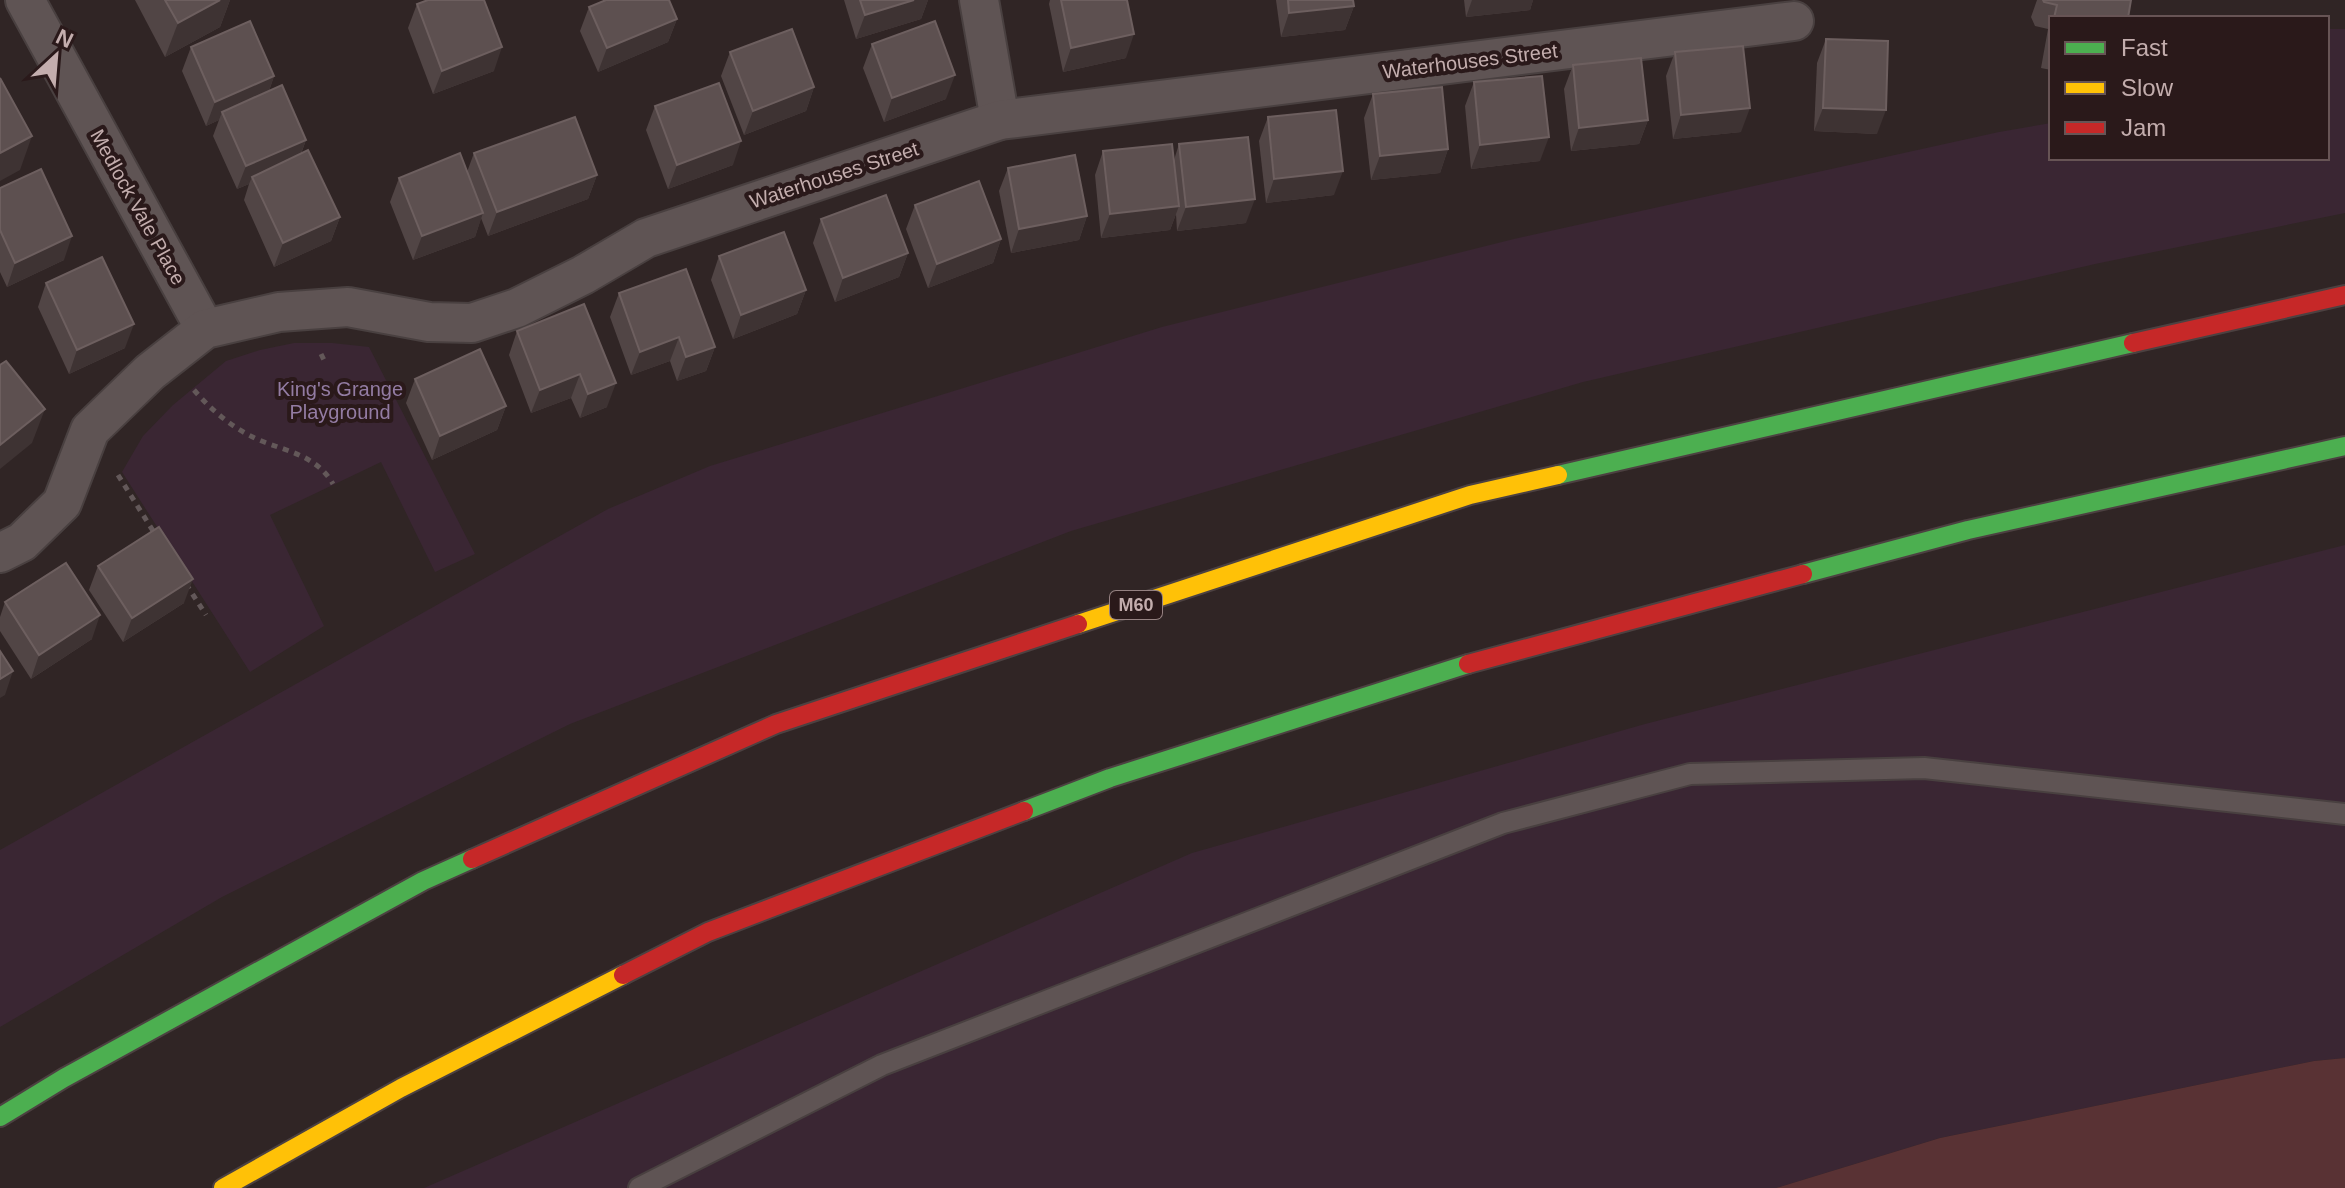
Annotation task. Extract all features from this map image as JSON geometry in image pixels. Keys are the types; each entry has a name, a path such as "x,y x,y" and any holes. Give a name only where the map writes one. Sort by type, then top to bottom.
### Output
{"highway":[{"name":"M60","path":"0,1117 64,1078 423,881 776,724 1470,495 2345,295"},
{"path":"223,1188 401,1088 708,932 1110,778 1479,660 1968,530 2345,446"}],"street":[{"name":"Medlock Vale Place","path":"25,0 205,329"},
{"path":"979,0 1000,120"},
{"name":"Waterhouses Street","path":"0,553 22,542 62,503 90,430 167,359 205,329 279,312 348,307 429,322 472,323 517,308 583,275 646,238 1000,120 1794,21"}],"lane":[{"path":"639,1188 882,1065 1503,823 1690,774 1924,768 2345,814"}],"path":[{"path":"167,359 204,402 223,418 262,441 307,458 326,472 333,484"},
{"path":"90,430 157,536"},
{"path":"181,575 206,615"}],"green space":[{"path":"2329,29 2345,29 2345,213 2095,264 1583,382 1071,531 570,724 222,897 0,1027 0,850 608,509 710,466 1162,327 1514,239 2049,123 2049,160 2329,160"},
{"name":"King's Grange Playground","path":"294,343 369,347 475,554 435,572 381,462 270,515 324,626 250,672 122,472 143,436 173,405 226,361"},
{"path":"2345,545 2345,1058 2314,1061 1940,1138 1776,1188 424,1188 1192,853 1645,724"}],"shaded area":[{"path":"2345,1058 2345,1188 1776,1188 1940,1138 2314,1061"}],"building":[{"path":"165,0 220,0 178,23"},
{"path":"428,0 484,0 502,47 442,71 417,4"},
{"path":"606,0 669,0 677,19 607,48 589,7"},
{"path":"860,0 914,0 865,15"},
{"path":"1061,0 1127,0 1134,34 1071,48"},
{"path":"1288,0 1353,0 1354,6 1289,13"},
{"path":"2131,0 2128,16 2054,16 2057,5 2044,2"},
{"path":"250,21 274,76 215,102 191,47"},
{"path":"935,21 955,75 892,98 872,44"},
{"path":"792,29 814,87 753,111 730,52"},
{"path":"1826,39 1888,41 1886,110 1823,108"},
{"path":"1743,46 1750,108 1681,115 1675,52"},
{"path":"1641,58 1648,120 1579,128 1573,65"},
{"path":"1542,76 1549,137 1480,145 1474,82"},
{"path":"0,78 32,136 0,153"},
{"path":"719,83 741,141 677,165 655,106"},
{"path":"282,85 306,140 246,166 222,112"},
{"path":"1442,87 1448,149 1380,156 1373,94"},
{"path":"1336,110 1343,171 1274,179 1268,117"},
{"path":"575,117 597,175 497,212 474,153"},
{"path":"1248,137 1255,199 1186,207 1179,144"},
{"path":"1172,144 1179,206 1110,214 1103,151"},
{"path":"308,150 340,217 283,243 252,177"},
{"path":"460,153 483,213 422,236 399,178"},
{"path":"1075,155 1087,216 1019,229 1008,168"},
{"path":"41,169 72,236 15,263 0,230 0,188"},
{"path":"979,181 1001,239 937,264 915,205"},
{"path":"886,195 908,253 843,278 821,219"},
{"path":"784,232 806,290 741,315 719,256"},
{"path":"102,257 134,324 77,350 46,283"},
{"path":"686,269 715,347 686,357 679,337 640,352 619,293"},
{"path":"584,304 616,383 588,394 580,374 540,390 517,331"},
{"path":"480,349 506,406 440,436 415,379"},
{"path":"6,361 45,409 0,445 0,365"},
{"path":"159,527 193,579 132,618 98,566"},
{"path":"66,563 100,615 39,655 5,602"},
{"path":"0,651 13,671 0,679"}],"traffic: fast":[{"path":"1558,475 2133,343"},
{"path":"1803,574 1968,530 2345,446"},
{"path":"1024,811 1110,778 1468,664"},
{"path":"0,1117 64,1078 423,881 472,859"}],"traffic: slow":[{"path":"1078,624 1470,495 1558,475"},
{"path":"223,1188 401,1088 623,975"}],"traffic: jam":[{"path":"2133,343 2345,295"},
{"path":"1468,664 1803,574"},
{"path":"472,859 776,724 1078,624"},
{"path":"623,975 708,932 1024,811"}]}
